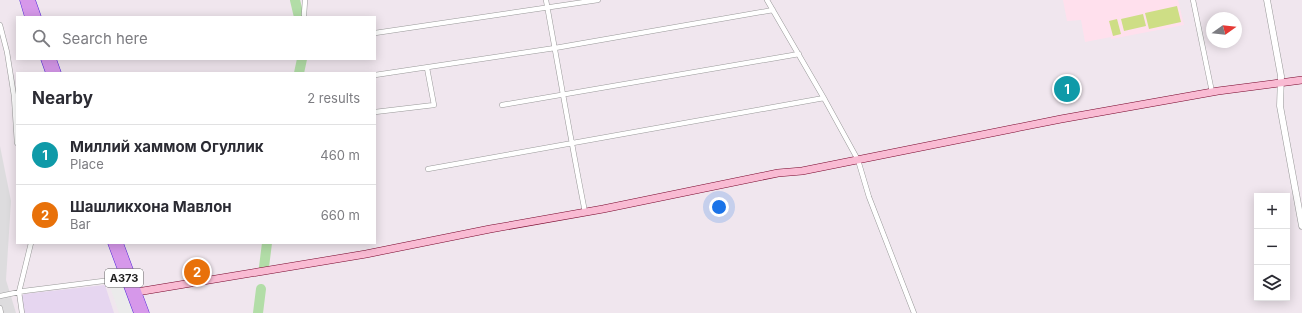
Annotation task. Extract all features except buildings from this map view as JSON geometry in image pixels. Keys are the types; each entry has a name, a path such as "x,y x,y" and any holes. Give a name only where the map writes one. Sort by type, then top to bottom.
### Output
{"highway":[{"path":"24,0 30,16"},
{"path":"32,0 37,16"},
{"path":"45,60 50,72"},
{"path":"52,60 58,72"},
{"name":"A373","path":"112,244 134,294 138,313"},
{"name":"A373","path":"119,244 128,278"},
{"name":"A373","path":"134,294 145,313"}],"main road":[{"path":"134,294 366,254 771,175 858,160 1061,119 1212,92 1302,80"}],"street":[{"path":"304,16 305,0"},
{"path":"546,0 564,94 571,143 585,212"},
{"path":"376,33 598,0"},
{"path":"767,0 858,160 869,198 914,313"},
{"path":"1193,0 1212,92"},
{"path":"1267,0 1281,76 1280,106 1302,226"},
{"path":"376,75 555,48 773,10"},
{"path":"0,25 7,52 14,96 16,127"},
{"path":"502,105 799,54"},
{"path":"376,112 434,105 427,68"},
{"path":"428,169 824,98"},
{"path":"22,313 19,292 31,244"},
{"path":"0,296 19,292 128,278"},
{"path":"0,308 1,313"}],"shaded area":[{"path":"1063,0 1178,0 1184,25 1111,39 1111,37 1085,42 1081,20 1067,21"},
{"path":"0,146 11,201 6,280 16,313 0,313"},
{"path":"123,278 135,313 119,313 109,284"},
{"path":"105,285 114,313 23,313 22,296 24,294"}],"green space":[{"path":"1177,6 1181,22 1149,29 1145,13"},
{"path":"1143,14 1146,26 1124,31 1121,19"},
{"path":"1117,19 1121,34 1113,36 1109,21"}],"waterway":[{"path":"295,0 299,16"},
{"path":"299,72 302,60"},
{"path":"264,267 267,244"},
{"path":"258,313 261,289"}],"place":[{"name":"Миллий хаммом Огуллик","path":"1067,89"},
{"name":"Шашликхона Мавлон","path":"197,272"}]}
